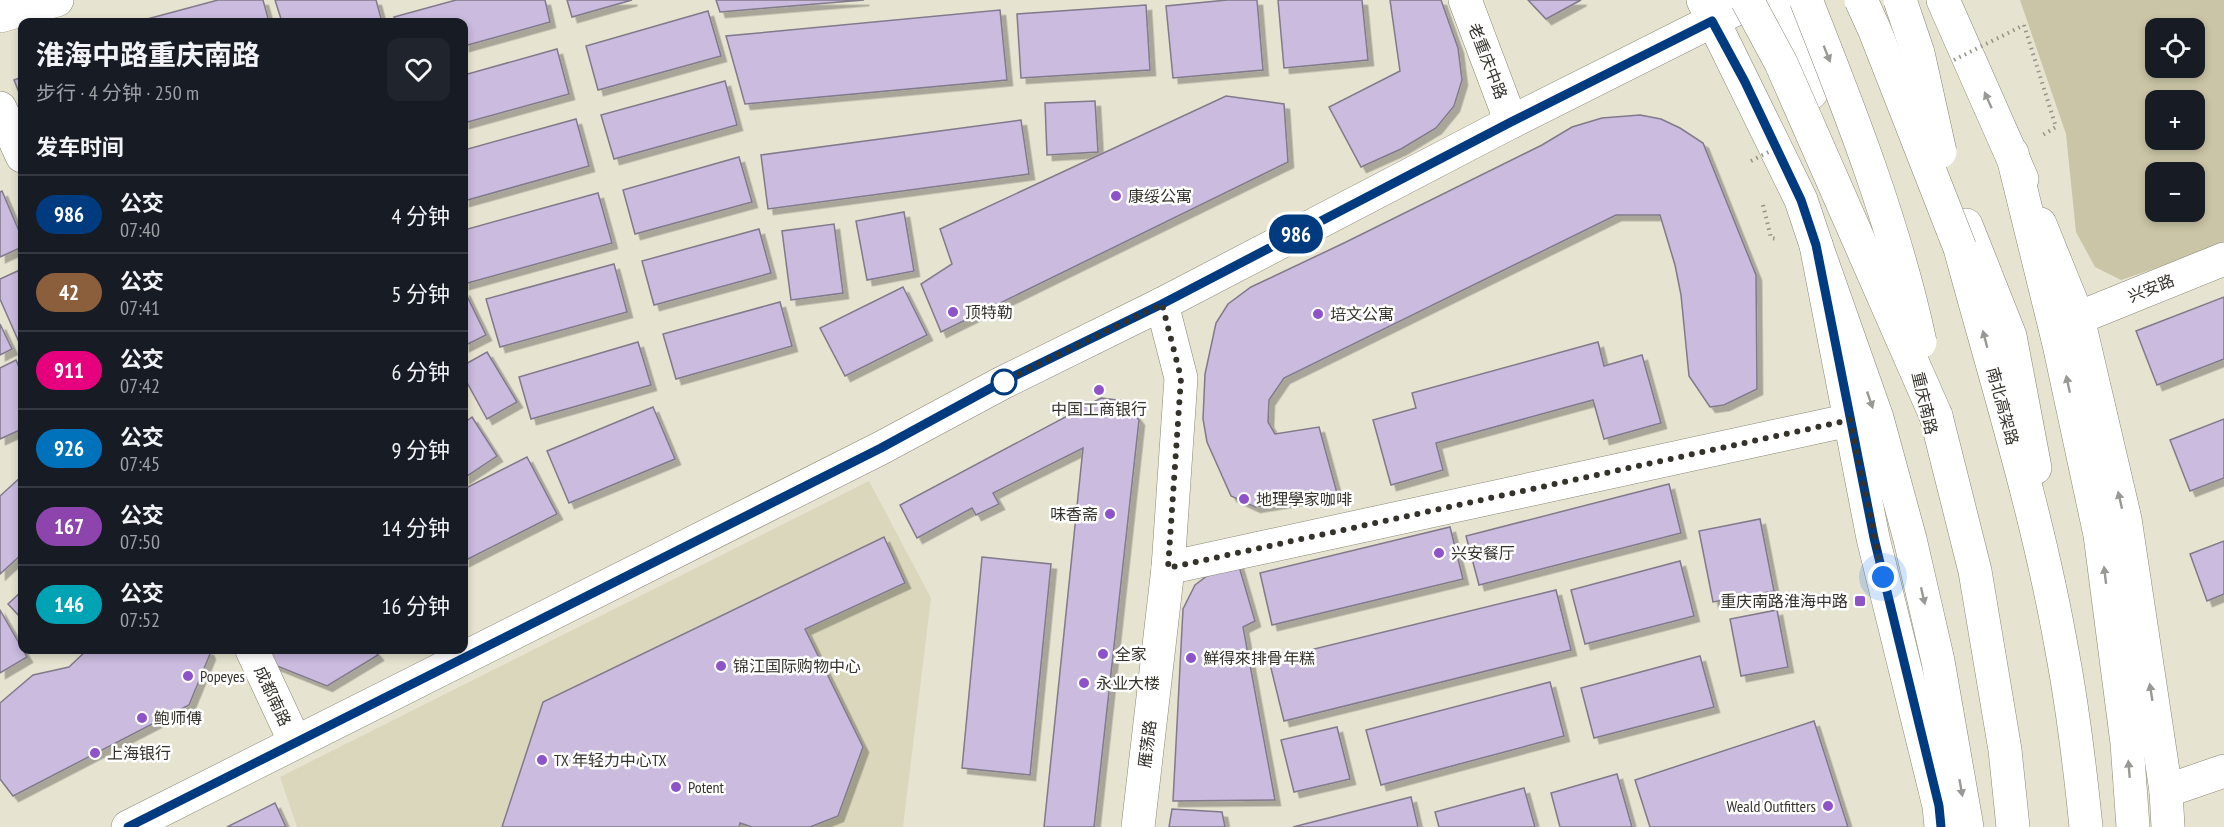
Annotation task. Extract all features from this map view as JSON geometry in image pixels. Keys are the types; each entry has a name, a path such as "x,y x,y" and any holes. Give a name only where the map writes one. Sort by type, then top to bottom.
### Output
{"main road":[{"path":"0,16 57,0"},
{"name":"老重庆中路","path":"1465,0 1511,122"},
{"path":"1747,0 1780,63 1936,416"},
{"path":"128,827 871,454 1002,382 1162,304 1511,122 1708,11 1754,0"},
{"name":"重庆南路","path":"1773,0 1905,320 1962,560 2007,827"},
{"path":"1806,0 1844,96 1898,255 1917,329 1936,416 1975,571 2005,750 2013,827"},
{"name":"南北高架路","path":"1861,0 1960,248 2045,569 2062,650 2080,766 2086,827"},
{"path":"1876,0 2010,336 2096,761 2099,827"},
{"path":"1900,0 1918,53 1960,248"},
{"path":"1943,0 2012,153 2125,519 2166,791 2168,827"},
{"path":"1708,11 1745,82 1801,200 1877,418 1910,539 1938,661 1967,827"},
{"path":"1801,200 1802,71"},
{"path":"0,108 18,147"},
{"path":"1816,245 1874,538 1939,806 1941,827"},
{"name":"兴安路","path":"2068,331 2224,259"},
{"name":"雁荡路","path":"1137,827 1168,568 1181,378 1162,304"},
{"path":"2068,331 2100,535 2127,743 2133,827"},
{"path":"1168,568 1850,420"},
{"name":"成都南路","path":"254,654 295,742"},
{"path":"2166,791 2224,771"}],"path":[{"path":"2025,25 2056,127"}],"shaded area":[{"path":"2020,0 2224,0 2224,245 2121,280 2095,267 2076,232 2066,134"},
{"path":"869,481 931,598 903,827 297,827 280,777"}],"building":[{"path":"218,0 263,0 268,18 151,18"},
{"path":"275,0 376,0 381,18 281,18"},
{"path":"456,0 545,0 550,22 468,45 468,18 394,17"},
{"path":"567,0 632,0 572,17"},
{"path":"716,0 864,0 720,12"},
{"path":"1227,0 1257,0 1263,70 1173,78 1166,6"},
{"path":"1278,0 1362,0 1368,60 1284,68"},
{"path":"1390,0 1441,0 1458,48 1462,80 1454,106 1436,128 1401,149 1361,167 1329,107 1400,71"},
{"path":"1528,0 1581,0 1546,19"},
{"path":"1146,5 1150,70 1021,78 1017,14"},
{"path":"1000,10 1007,80 745,104 726,36"},
{"path":"708,11 721,56 598,90 586,46"},
{"path":"557,49 569,94 468,122 468,74"},
{"path":"18,78 18,90 14,80"},
{"path":"725,81 737,125 614,159 601,115"},
{"name":"康绥公寓","path":"1226,96 1284,104 1288,162 941,332 921,284 952,264 940,229"},
{"path":"1095,101 1098,152 1047,155 1045,103"},
{"name":"培文公寓","path":"1640,115 1661,119 1703,143 1756,275 1757,389 1724,405 1710,407 1689,376 1681,295 1675,265 1660,215 1616,215 1284,378 1269,400 1268,422 1275,434 1319,427 1337,493 1255,507 1231,496 1207,442 1203,419 1205,374 1216,323 1228,304 1251,287 1542,145 1572,127 1602,118"},
{"path":"576,119 589,166 468,200 468,149"},
{"path":"1021,120 1029,174 768,209 761,155"},
{"path":"739,157 752,202 635,234 623,190"},
{"path":"2,191 18,229 18,249 0,257 0,192"},
{"path":"598,193 612,243 468,283 468,229"},
{"path":"904,212 914,271 867,280 856,221"},
{"path":"834,224 843,293 791,300 782,231"},
{"path":"759,229 771,273 654,305 642,261"},
{"path":"614,264 627,312 500,347 486,299"},
{"path":"18,271 18,340 0,299 0,279"},
{"path":"903,287 927,335 845,376 820,328"},
{"path":"2224,297 2224,359 2157,385 2136,331"},
{"path":"468,298 486,335 468,344"},
{"path":"780,302 792,346 676,379 663,334"},
{"path":"0,324 12,349 0,355"},
{"path":"638,342 651,385 531,419 519,377"},
{"path":"1598,342 1604,366 1642,355 1661,423 1604,439 1593,400 1436,443 1443,470 1391,485 1373,420 1416,408 1412,393"},
{"path":"487,352 517,402 487,419 468,384 468,363"},
{"path":"16,360 18,365 18,431 0,439 0,368"},
{"name":"永业大楼","path":"1101,398 1125,401 1139,420 1094,827 1044,827 1083,448 993,493 999,504 976,515 972,508 917,538 900,505"},
{"path":"653,407 675,459 569,503 547,451"},
{"path":"472,417 497,456 468,475 468,420"},
{"path":"2224,419 2224,478 2190,491 2170,440"},
{"path":"527,457 557,514 468,559 468,487"},
{"path":"18,480 18,558 0,574 0,496"},
{"path":"1669,484 1681,533 1479,585 1466,536"},
{"path":"1760,519 1774,591 1713,602 1699,531"},
{"path":"1450,527 1463,579 1272,625 1260,573"},
{"name":"锦江国际购物中心","path":"884,537 905,583 805,629 863,747 838,816 810,827 752,827 740,823 739,827 502,827 543,702"},
{"path":"2224,541 2224,594 2207,601 2190,554"},
{"path":"982,557 1051,564 1030,775 962,768"},
{"path":"1680,561 1694,616 1585,644 1571,590"},
{"path":"1238,563 1255,621 1243,627 1275,800 1173,801 1183,609 1195,585 1207,576"},
{"path":"1556,590 1571,650 1284,721 1269,660"},
{"path":"18,595 18,615 8,604"},
{"path":"0,610 18,641 18,654 25,654 27,657 0,673"},
{"path":"1777,610 1788,667 1741,676 1730,619"},
{"path":"83,654 210,654 189,705 13,796 0,779 0,703 33,675 69,667"},
{"path":"263,654 378,655 327,686 267,662"},
{"path":"1700,656 1714,707 1594,738 1581,688"},
{"path":"1550,682 1564,736 1381,785 1366,730"},
{"path":"1814,721 1848,827 1650,827 1635,780"},
{"path":"1337,727 1350,779 1294,792 1281,740"},
{"path":"1617,774 1632,827 1560,827 1551,793"},
{"path":"1524,788 1535,827 1439,827 1435,812"},
{"path":"1411,797 1418,827 1293,827"},
{"path":"275,803 286,827 227,827"},
{"path":"1172,809 1222,812 1225,827 1169,827"}],"bus line":[{"name":"986","path":"128,827 881,448 1002,382 1162,304 1511,122 1712,21 1745,82 1801,200 1816,245 1874,538 1939,806 1941,827"}],"place":[{"name":"康绥公寓","path":"1116,196"},
{"name":"顶特勒","path":"953,312"},
{"name":"培文公寓","path":"1318,314"},
{"name":"中国工商银行","path":"1099,390"},
{"name":"地理學家咖啡","path":"1244,499"},
{"name":"味香斋","path":"1110,514"},
{"name":"兴安餐厅","path":"1439,553"},
{"name":"重庆南路淮海中路","path":"1860,601"},
{"name":"全家","path":"1103,654"},
{"name":"鮮得來排骨年糕","path":"1191,658"},
{"name":"锦江国际购物中心","path":"721,666"},
{"name":"Popeyes","path":"188,676"},
{"name":"永业大楼","path":"1084,683"},
{"name":"鲍师傅","path":"142,718"},
{"name":"上海银行","path":"95,753"},
{"name":"TX 年轻力中心TX","path":"542,760"},
{"name":"Potent","path":"676,787"},
{"name":"Weald Outfitters","path":"1828,806"}],"route":[{"path":"1004,382 1002,382 1162,304 1181,378 1168,568 1850,420 1883,577"}]}
